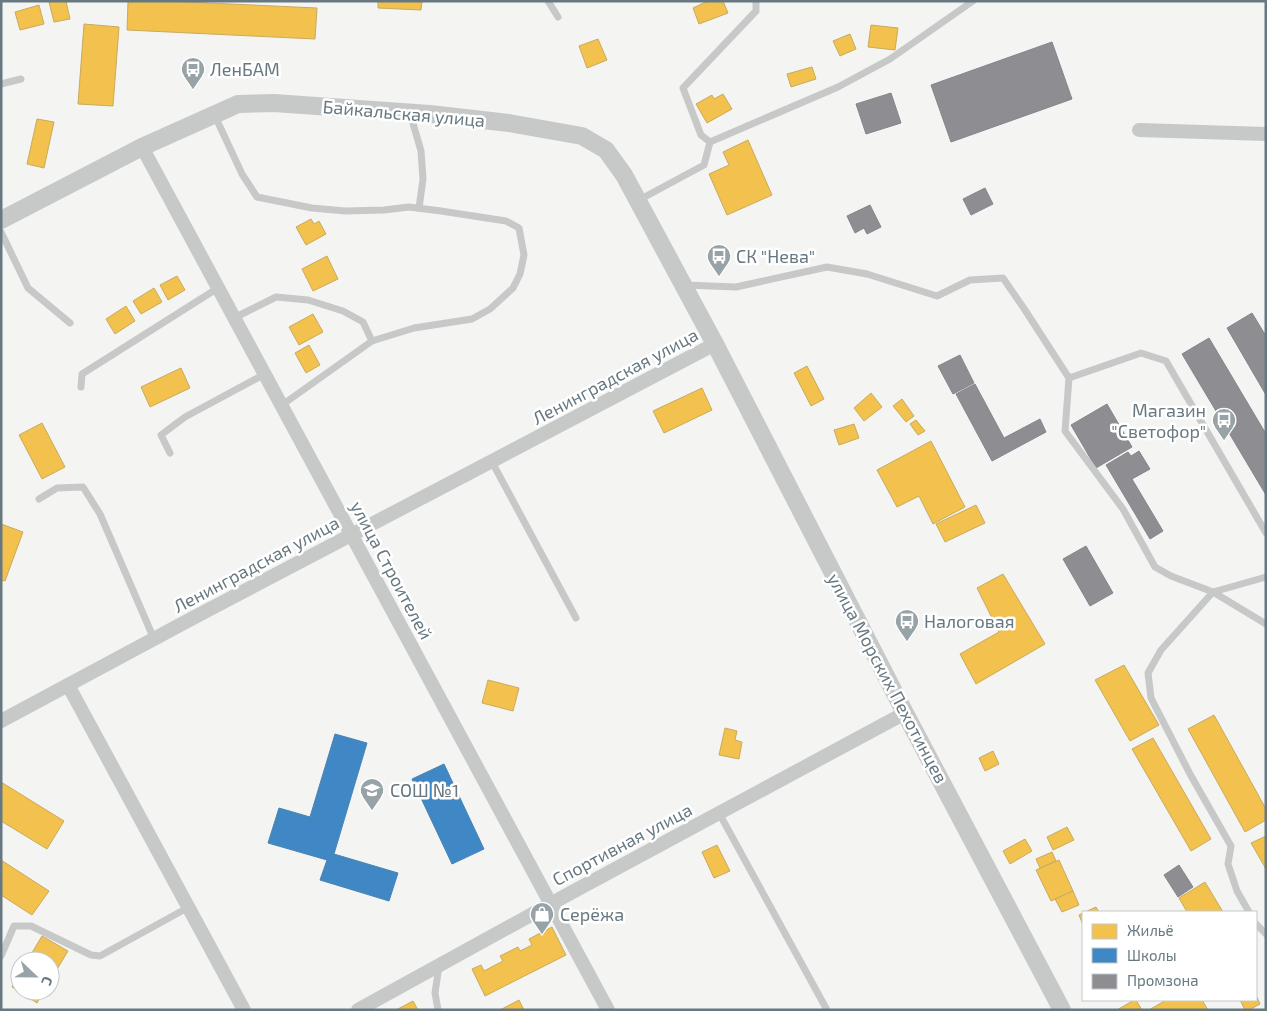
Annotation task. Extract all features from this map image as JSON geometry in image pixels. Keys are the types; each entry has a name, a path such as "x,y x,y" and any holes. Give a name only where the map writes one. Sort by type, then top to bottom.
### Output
{"street":[{"name":"Байкальская улица","path":"1,220 142,148 238,104 274,103 410,113 509,123 582,136 606,150 624,174 715,344"},
{"path":"1139,130 1266,134"},
{"name":"улица Строителей","path":"142,148 608,1010"},
{"name":"Ленинградская улица","path":"1,720 715,344"},
{"name":"улица Морских Пехотинцев","path":"715,344 905,713 1062,1010"},
{"path":"68,685 244,1010"},
{"name":"Спортивная улица","path":"358,1010 551,903 905,713"}],"lane":[{"path":"548,1 558,17"},
{"path":"710,142 701,135 683,88 756,11 756,1"},
{"path":"710,142 838,87 890,59 973,1"},
{"path":"1,84 21,79"},
{"path":"410,113 421,151 423,179 419,208"},
{"path":"214,115 242,174 257,197 312,208 345,211 419,208 506,222 519,228 524,255 520,274 513,288 490,310 472,319 414,328 372,342 282,405"},
{"path":"638,200 704,165 710,142"},
{"path":"1,232 28,288 70,323"},
{"path":"683,284 736,287 827,267 867,274 937,296 970,280 1004,278 1069,378 1065,431 1123,509 1156,567 1171,576 1213,592 1266,624"},
{"path":"81,387 82,374 218,288"},
{"path":"234,318 276,297 308,300 343,311 363,322 372,342"},
{"path":"1069,378 1141,353 1166,361 1266,533"},
{"path":"170,453 161,435 185,417 265,374"},
{"path":"492,462 576,618"},
{"path":"39,499 57,488 83,487 100,514 154,639"},
{"path":"1248,911 1237,891 1228,864 1230,846 1151,698 1148,673 1161,650 1213,592 1266,577"},
{"path":"719,813 827,1010"},
{"path":"1,956 14,926 31,926 91,955 100,956 189,907"},
{"path":"1257,925 1266,934"},
{"path":"438,1010 435,993 439,965"}],"building: Жильё":[{"path":"66,1 70,19 54,22 49,2"},
{"path":"128,1 317,8 315,39 127,30"},
{"path":"378,1 422,1 421,10 378,8"},
{"path":"708,1 723,1 728,13 699,24 693,8"},
{"path":"39,5 44,24 20,30 15,12"},
{"path":"84,24 119,27 113,106 78,104"},
{"path":"871,25 898,28 895,50 868,47"},
{"path":"850,34 856,49 840,56 833,41"},
{"path":"598,39 607,60 587,68 579,46"},
{"path":"812,67 816,79 791,87 787,74"},
{"path":"723,94 732,109 707,123 696,104 712,95 714,99"},
{"path":"37,119 54,122 44,168 27,164"},
{"path":"748,140 772,195 727,215 709,174 729,165 723,152"},
{"path":"311,219 314,224 319,221 326,234 306,245 296,227"},
{"path":"327,256 338,279 313,291 302,269"},
{"path":"177,276 185,290 168,300 160,285"},
{"path":"154,288 162,302 141,314 133,301"},
{"path":"126,306 135,321 115,334 106,319"},
{"path":"313,314 323,332 299,345 289,327"},
{"path":"309,345 320,365 306,373 295,353"},
{"path":"807,366 824,399 811,406 794,373"},
{"path":"181,368 190,388 150,407 141,387"},
{"path":"702,388 712,410 664,433 653,411"},
{"path":"871,393 882,407 864,421 854,408"},
{"path":"902,399 914,416 906,422 893,406"},
{"path":"916,420 925,431 918,435 910,424"},
{"path":"42,423 65,467 42,479 19,435"},
{"path":"854,424 859,438 839,445 834,430"},
{"path":"931,441 965,507 933,524 919,496 897,507 877,470"},
{"path":"976,505 985,523 945,542 936,524"},
{"path":"1,524 23,532 5,581 1,580"},
{"path":"1003,574 1045,644 976,684 960,654 999,632 977,588"},
{"path":"1124,665 1159,725 1130,741 1095,680"},
{"path":"488,680 519,688 513,711 482,703"},
{"path":"1214,715 1266,809 1266,820 1245,832 1188,729"},
{"path":"725,728 737,731 735,740 742,742 739,759 719,755"},
{"path":"1153,738 1211,839 1191,851 1132,749"},
{"path":"993,751 999,764 985,771 979,758"},
{"path":"1,782 64,821 47,849 1,821"},
{"path":"1067,827 1074,840 1053,850 1047,837"},
{"path":"1266,836 1266,869 1251,843"},
{"path":"1025,839 1032,851 1010,864 1003,851"},
{"path":"717,845 730,871 714,878 702,852"},
{"path":"1052,852 1056,861 1040,868 1036,859"},
{"path":"1,860 49,891 32,915 1,895"},
{"path":"1059,860 1073,891 1051,901 1036,870"},
{"path":"1205,882 1222,911 1186,911 1179,898"},
{"path":"1073,891 1079,905 1062,912 1055,899"},
{"path":"1096,907 1098,911 1087,911"},
{"path":"552,927 566,955 485,996 472,969 481,965 484,971 503,961 500,956 518,947 520,951 532,945 529,939"},
{"path":"42,936 68,951 60,964 60,951 33,951"},
{"path":"1257,997 1260,1004 1245,1010 1240,1001 1257,1001"},
{"path":"519,1000 524,1010 500,1010"},
{"path":"413,1001 418,1010 396,1010"},
{"path":"1132,1001 1137,1001 1142,1010 1117,1010"},
{"path":"1164,1001 1203,1001 1208,1010 1149,1010"}],"building: Школы":[{"path":"335,734 367,743 334,854 398,873 389,901 320,880 327,860 268,843 279,808 310,817"},
{"path":"444,764 484,849 452,864 412,779"}],"building: Промзона":[{"path":"1052,42 1072,99 951,142 931,85"},
{"path":"891,93 901,123 866,134 856,104"},
{"path":"985,188 993,204 971,215 963,199"},
{"path":"870,205 881,227 867,234 864,228 855,233 847,216"},
{"path":"1252,313 1266,336 1266,395 1227,328"},
{"path":"1209,338 1266,434 1266,495 1182,354"},
{"path":"960,355 974,383 953,394 938,366"},
{"path":"975,384 1004,438 1040,419 1046,432 992,461 956,394"},
{"path":"1107,404 1132,447 1096,468 1071,425"},
{"path":"1139,451 1150,469 1132,479 1163,531 1150,539 1106,465 1128,452 1131,456"},
{"path":"1086,546 1113,593 1090,606 1063,559"},
{"path":"1179,865 1193,887 1178,897 1164,875"}],"place":[{"name":"ЛенБАМ","path":"193,90"},
{"name":"СК \"Нева\"","path":"719,277"},
{"name":"Магазин \"Светофор\"","path":"1224,441"},
{"name":"Налоговая","path":"907,642"},
{"name":"СОШ №1","path":"372,811"},
{"name":"Серёжа","path":"542,935"}]}
